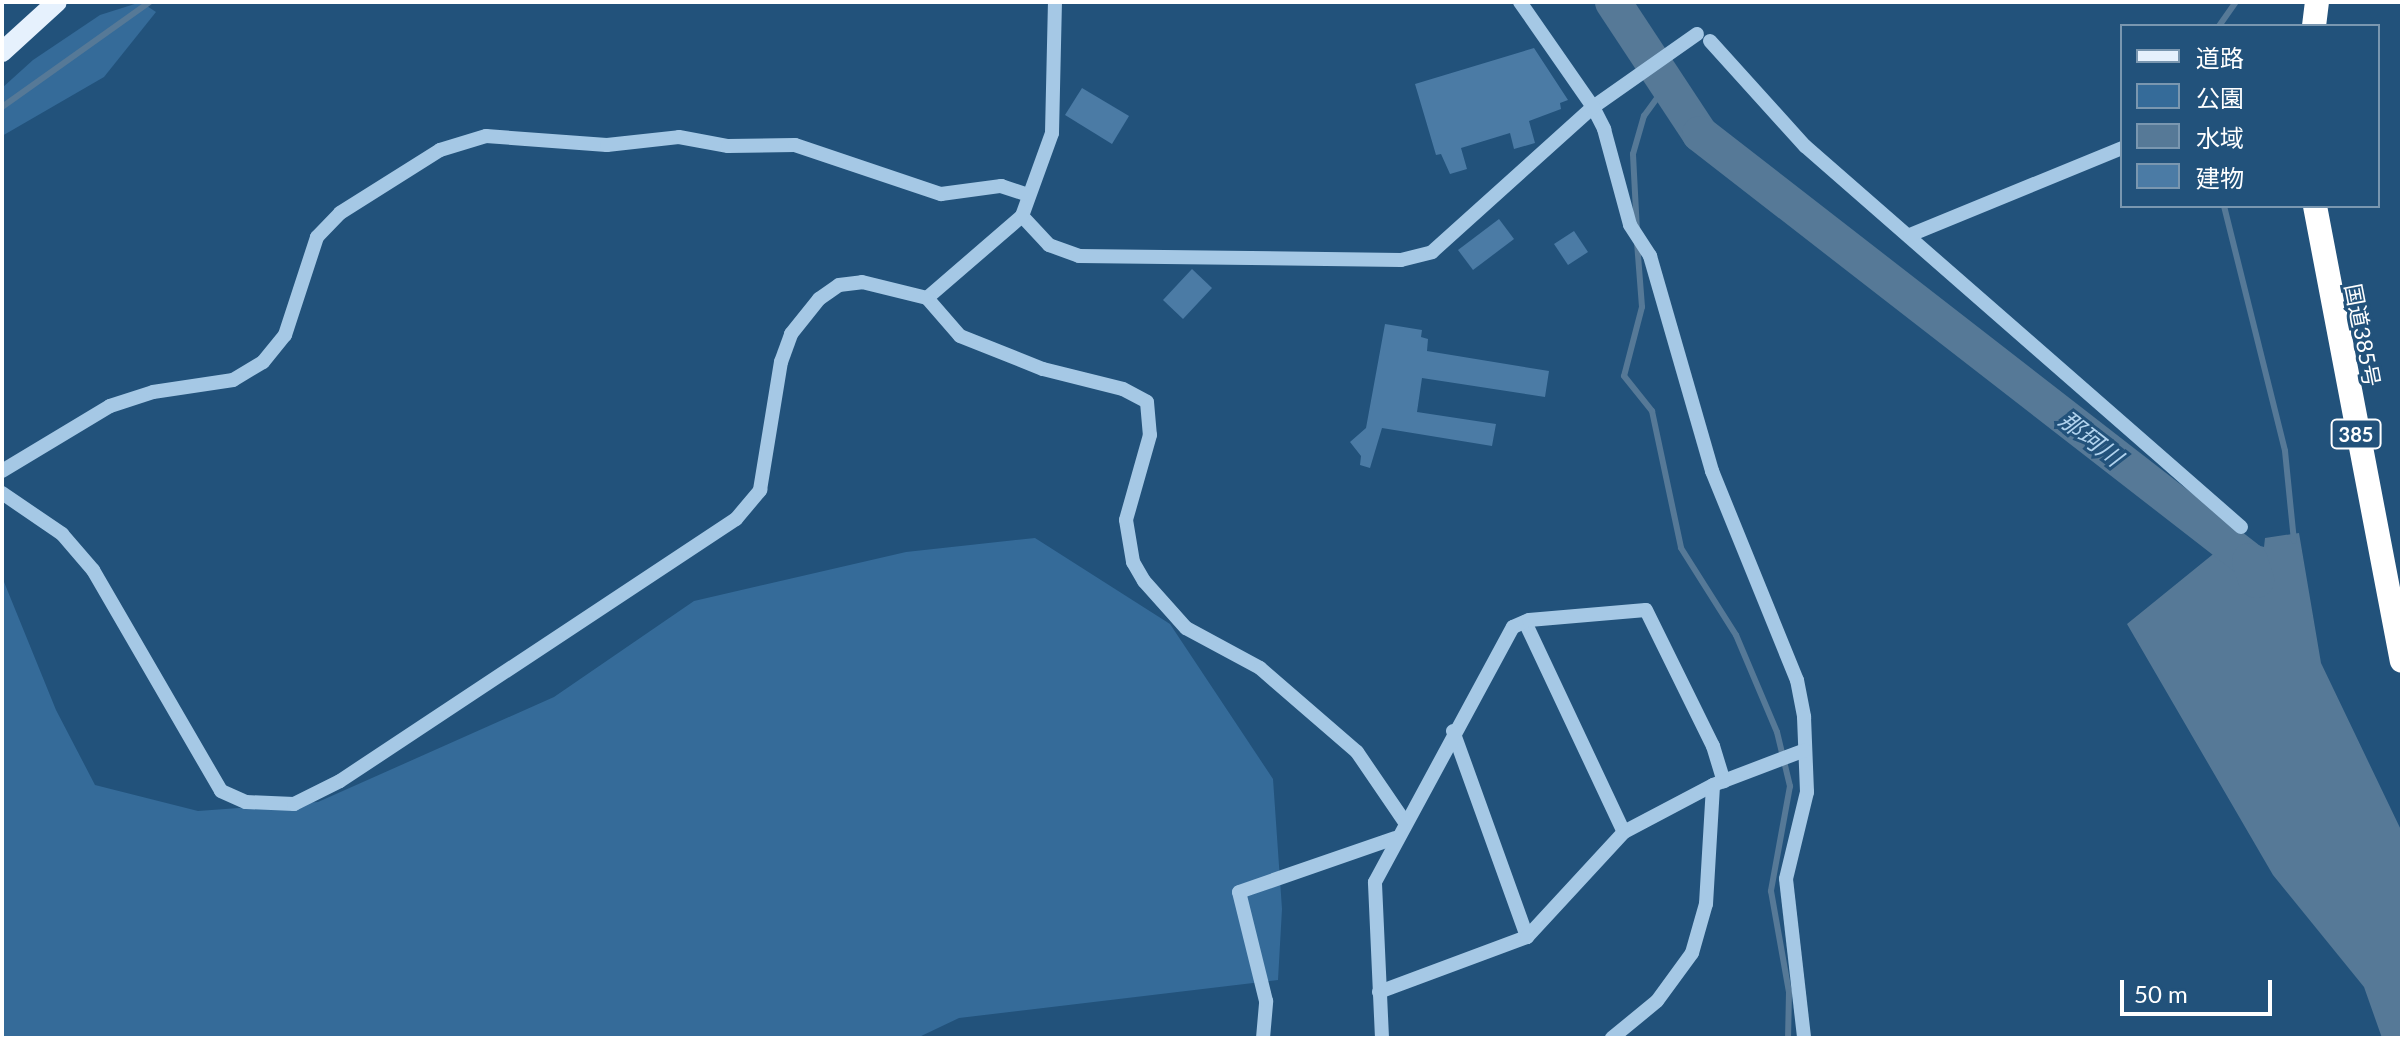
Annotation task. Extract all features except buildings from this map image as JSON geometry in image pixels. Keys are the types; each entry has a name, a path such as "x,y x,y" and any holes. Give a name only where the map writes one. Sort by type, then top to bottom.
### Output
{"highway":[{"path":"2314,24 2317,2"},
{"name":"国道385号","path":"2315,208 2394,584 2402,661"}],"main road":[{"path":"2,52 57,2"}],"street":[{"path":"927,298 1022,216 1026,194 1052,133 1055,2"},
{"path":"1520,2 1597,104 1630,225 1650,256 1712,471 1792,664 1804,717 1805,809 1786,879 1804,1038"},
{"path":"1022,216 1049,245 1079,256 1418,258 1444,242 1597,104 1693,36"},
{"path":"1710,41 1762,104 2241,527"},
{"path":"2,471 110,406 153,392 233,380 263,362 285,335 317,237 340,213 440,150 486,136 607,145 679,137 728,146 795,145 941,194 1001,186 1026,194"},
{"path":"1910,235 2120,149"},
{"path":"2,493 62,534 93,570 221,791 246,802 294,804 340,781 736,519 760,490 781,362 791,334 819,299 839,285 862,282 927,298 960,336 1043,369 1123,389 1147,402 1150,435 1126,520 1133,562 1144,581 1186,628 1260,668 1357,752 1404,821"},
{"path":"1382,1038 1373,900 1382,862 1503,638 1525,622 1646,610 1713,746 1718,783 1706,904 1692,953 1657,1001 1612,1038"},
{"path":"1525,622 1624,832"},
{"path":"1453,731 1527,937"},
{"path":"1379,992 1527,937 1624,832 1718,783 1805,750"},
{"path":"1263,1038 1266,1001 1239,892 1395,838"}],"green space":[{"path":"141,2 156,12 104,77 2,136 2,88 33,60 100,15"},
{"path":"1035,538 1170,624 1273,779 1282,909 1278,980 959,1018 917,1038 2,1038 2,577 56,710 95,785 198,811 318,802 554,697 694,601 906,552"}],"water":[{"path":"2299,533 2321,663 2402,832 2402,1038 2382,1038 2364,987 2273,875 2127,624 2233,538 2264,547 2265,538"}],"waterway":[{"path":"2,107 150,2"},
{"name":"那珂川","path":"1613,2 1700,134 2250,561 2256,580"},
{"path":"2220,24 2236,2"},
{"path":"1637,231 1633,154 1644,116 1667,84"},
{"path":"2224,208 2285,451 2294,541"},
{"path":"1637,242 1642,307 1624,376 1652,411 1681,548 1736,635 1777,732 1790,786 1771,891 1789,992 1788,1038"}]}
